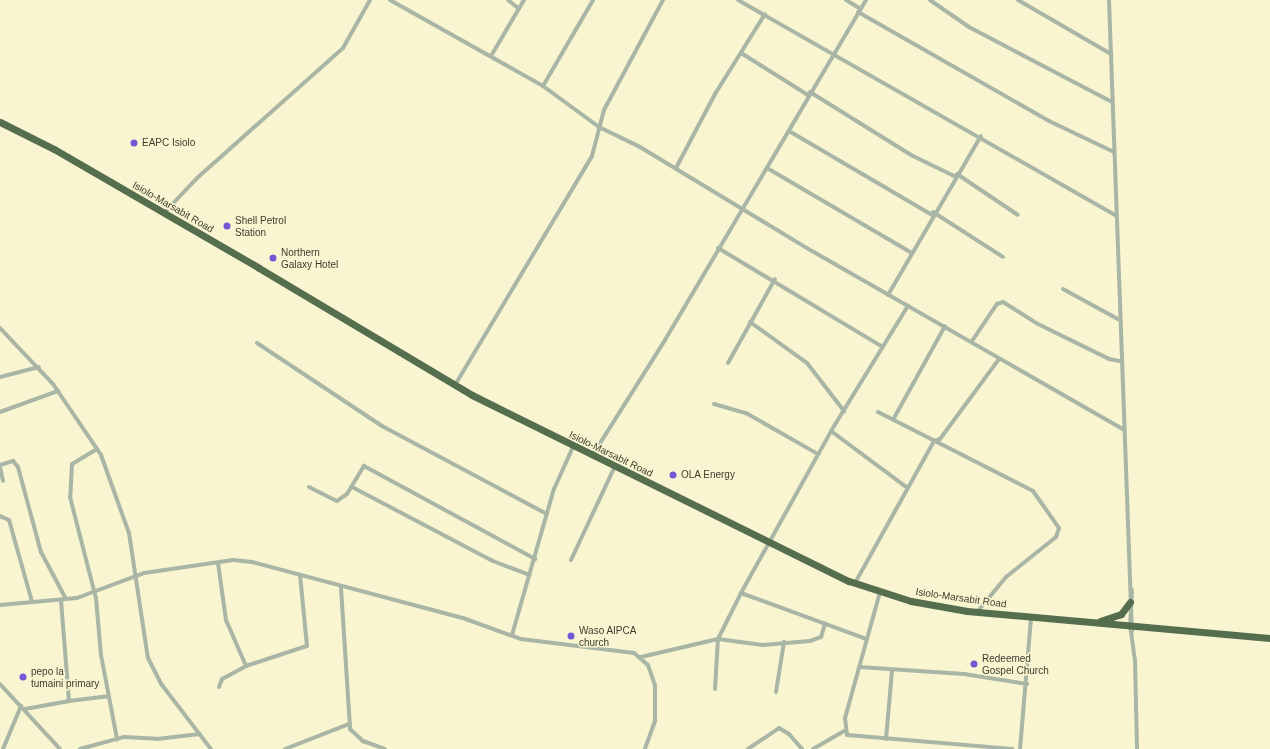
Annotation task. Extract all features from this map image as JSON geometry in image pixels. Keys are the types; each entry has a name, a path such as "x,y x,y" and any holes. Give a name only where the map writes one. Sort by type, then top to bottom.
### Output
{"highway":[{"name":"Isiolo-Marsabit Road","path":"0,122 164,213 455,385 573,447 615,466 768,543 855,583 880,592 977,612 1096,622 1132,627 1270,638"},
{"path":"1096,622 1118,615 1130,602"}],"street":[{"path":"164,213 196,179 342,48 370,0"},
{"path":"390,0 543,86 598,127 676,168 888,295 972,341 999,359 1123,429"},
{"path":"508,0 519,9"},
{"path":"492,56 524,0"},
{"path":"543,86 593,0"},
{"path":"455,385 592,156 598,127 608,101 663,0"},
{"path":"738,0 981,136 1115,215"},
{"path":"846,0 859,10 1049,121 1114,152"},
{"path":"592,456 665,340 718,248 790,131 809,93 835,53 866,0"},
{"path":"930,0 969,27 1112,102"},
{"path":"1018,0 1111,54"},
{"path":"1109,0 1118,319 1132,590 1132,627"},
{"path":"676,168 715,94 765,14"},
{"path":"741,53 913,156 957,176 1018,215"},
{"path":"790,131 933,214 1003,257"},
{"path":"888,295 933,214 981,136"},
{"path":"767,168 912,253"},
{"path":"718,248 775,279 883,348"},
{"path":"728,363 775,279"},
{"path":"1063,289 1118,319"},
{"path":"972,341 997,304 1003,302 1038,324 1109,359 1120,361"},
{"path":"715,688 718,639 741,593 831,431 908,306"},
{"path":"750,322 807,363 844,411"},
{"path":"894,418 945,326"},
{"path":"0,328 39,367 58,391 97,449 125,519 148,658 162,685 211,749"},
{"path":"257,343 382,426 547,514"},
{"path":"855,583 906,486 934,441 940,438 999,359"},
{"path":"0,376 39,367"},
{"path":"0,412 58,391"},
{"path":"714,404 746,413 818,454"},
{"path":"878,412 894,418 934,441 1033,491 1059,528 1056,537 1006,578 977,612"},
{"path":"831,431 906,486"},
{"path":"512,635 547,514 573,447"},
{"path":"97,449 73,462 70,478 73,515 94,591 108,696 117,739"},
{"path":"3,481 0,466 13,461 18,467 40,552 66,599"},
{"path":"308,487 335,501 352,487 364,466 535,559"},
{"path":"571,560 615,466"},
{"path":"352,487 493,561 529,575"},
{"path":"0,516 9,520 32,602"},
{"path":"0,605 66,599 94,591 135,576 218,563 252,562 341,588 405,601 547,645 623,651 641,657 718,639 763,645 819,639 825,624"},
{"path":"218,563 226,620 246,666"},
{"path":"219,687 222,679 246,666 308,644 300,608 300,575"},
{"path":"341,588 349,724 357,738 385,749"},
{"path":"1132,590 1130,602 1137,749"},
{"path":"813,749 844,731 859,667 880,592"},
{"path":"741,593 867,639"},
{"path":"61,600 69,701"},
{"path":"1020,749 1027,684 1031,617"},
{"path":"776,692 784,642"},
{"path":"641,657 652,672 656,695 655,721 646,749"},
{"path":"859,667 964,674 1027,684"},
{"path":"886,739 892,670"},
{"path":"0,684 23,707 60,749"},
{"path":"23,707 108,696"},
{"path":"3,749 23,707"},
{"path":"285,749 349,724"},
{"path":"748,749 779,728 789,734 802,749"},
{"path":"844,731 856,738 1012,749"},
{"path":"80,749 117,739 200,734"}],"place":[{"name":"EAPC Isiolo","path":"134,143"},
{"name":"Shell Petrol Station","path":"227,226"},
{"name":"Northern Galaxy Hotel","path":"273,258"},
{"name":"OLA Energy","path":"673,475"},
{"name":"Waso AIPCA church","path":"571,636"},
{"name":"Redeemed Gospel Church","path":"974,664"},
{"name":"pepo la tumaini primary","path":"23,677"}]}
